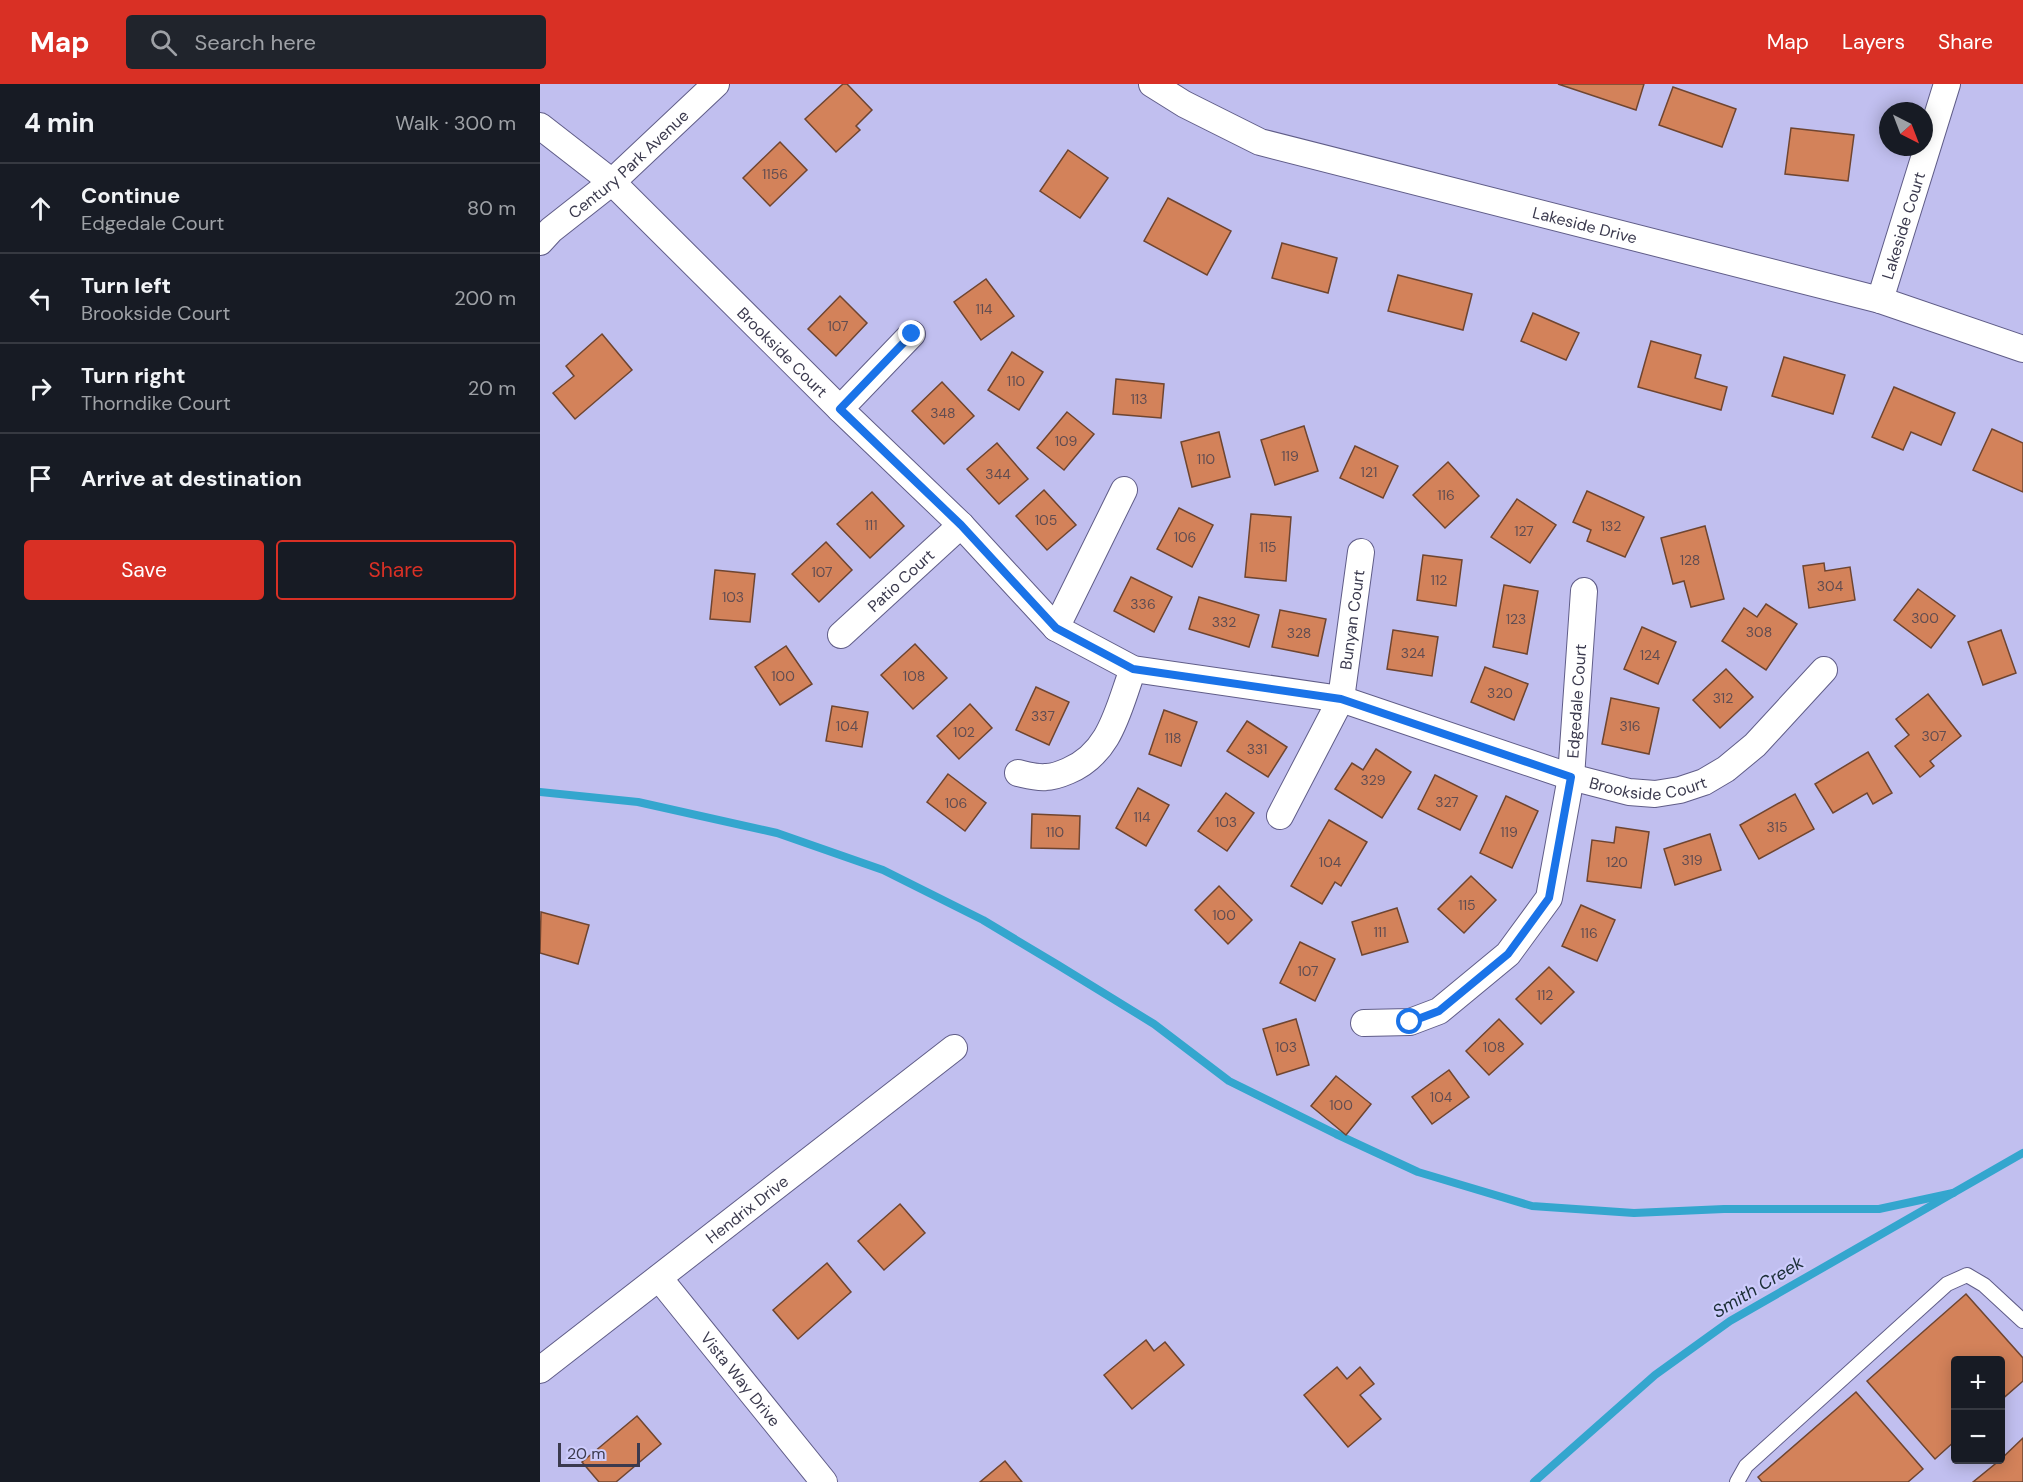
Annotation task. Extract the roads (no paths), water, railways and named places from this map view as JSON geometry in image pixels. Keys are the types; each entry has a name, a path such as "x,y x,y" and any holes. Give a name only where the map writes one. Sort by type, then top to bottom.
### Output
{"street":[{"name":"Century Park Avenue","path":"540,242 551,230 612,182 716,84"},
{"name":"Lakeside Drive","path":"1152,84 1184,104 1260,142 1880,300 2023,349"},
{"name":"Lakeside Court","path":"1880,300 1947,84"},
{"name":"Brookside Court","path":"540,126 612,182 840,409 961,525 1056,628 1133,669 1341,699 1571,777 1629,792 1655,794 1680,790 1704,782 1726,769 1755,745 1824,670"},
{"path":"840,409 912,334"},
{"path":"1056,628 1124,490"},
{"name":"Patio Court","path":"841,634 961,525"},
{"name":"Bunyan Court","path":"1280,816 1341,699 1361,552"},
{"name":"Edgedale Court","path":"1364,1023 1410,1022 1439,1011 1508,954 1549,898 1571,777 1584,591"},
{"path":"1018,773 1044,777 1056,776 1090,759 1099,750 1112,728 1133,669"},
{"name":"Hendrix Drive","path":"540,1370 954,1048"},
{"name":"Vista Way Drive","path":"659,1278 824,1482"}],"lane":[{"path":"1737,1482 1746,1466 1947,1284 1967,1275 1984,1285 2023,1321"}],"waterway":[{"path":"540,792 638,802 777,833 883,870 983,920 1058,965 1154,1024 1229,1081 1418,1172 1532,1206 1634,1213 1724,1209 1879,1209 1953,1193"},
{"name":"Smith Creek","path":"1534,1482 1655,1375 1730,1321 2023,1153"}]}
